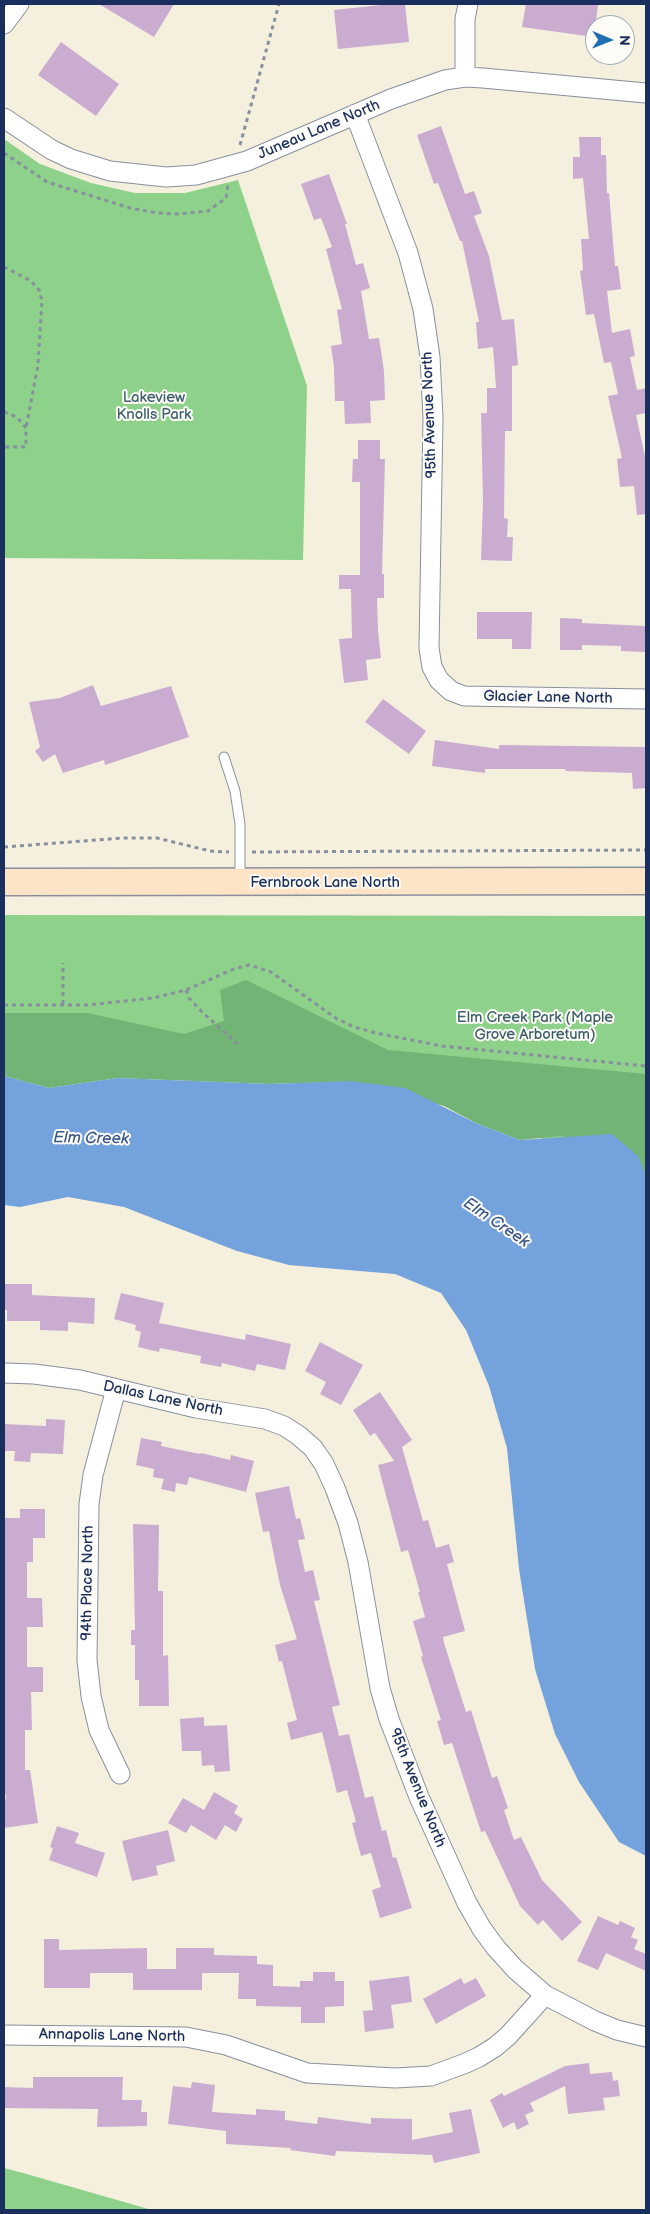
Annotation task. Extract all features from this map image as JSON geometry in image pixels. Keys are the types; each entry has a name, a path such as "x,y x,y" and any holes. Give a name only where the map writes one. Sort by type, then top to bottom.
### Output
{"street":[{"path":"4,24 18,4"},
{"path":"465,77 468,4"},
{"name":"Juneau Lane North","path":"4,118 52,150 70,159 110,171 166,177 196,175 247,161 355,114 424,86 445,80 465,77 646,93"},
{"name":"95th Avenue North","path":"355,114 408,253 423,309 430,357 434,418 429,648 432,667 439,680 451,691"},
{"name":"Glacier Lane North","path":"451,691 464,696 646,699"},
{"name":"Fernbrook Lane North","path":"4,882 646,881"},
{"name":"Dallas Lane North","path":"4,1373 34,1374 80,1380 196,1408 265,1419 298,1434 313,1448"},
{"name":"94th Place North","path":"116,1389 93,1475 89,1504 87,1660 90,1696 99,1730 120,1774"},
{"name":"95th Avenue North","path":"313,1448 324,1464 348,1523 362,1581 380,1688 389,1719 418,1797 467,1903 496,1948 515,1969 545,1995 595,2021 618,2030 646,2037"},
{"name":"Annapolis Lane North","path":"4,2035 186,2037 226,2045 307,2073 353,2077 404,2078 431,2076 466,2064 495,2048 523,2021 545,1995"}],"lane":[{"path":"224,757 234,791 240,824 240,883"}],"path":[{"path":"238,152 279,4"},
{"path":"5,157 47,182 64,189 130,208 157,212 194,214 208,211 226,198 228,179"},
{"path":"4,267 31,281 39,290 42,300 38,365 26,428 26,447 4,448"},
{"path":"4,412 17,417 26,428"},
{"path":"4,847 124,838 157,838 210,851 241,852 646,850"},
{"path":"63,963 63,1004"},
{"path":"4,1005 87,1005 153,998 186,990 234,969 249,965 259,967 285,981 319,1008 337,1019 376,1033 442,1046 646,1066"},
{"path":"186,990 189,998 201,1011 239,1045"}],"green space":[{"name":"Lakeview Knolls Park","path":"4,139 40,164 91,183 135,193 185,193 238,180 307,386 303,560 4,558"},
{"name":"Elm Creek Park (Maple Grove Arboretum)","path":"4,915 646,916 646,1177 405,1088 186,1079 4,1076"},
{"path":"246,980 388,1050 646,1074 646,1176 638,1156 561,1136 520,1140 478,1124 444,1106 350,1081 270,1084 118,1078 49,1088 4,1076 4,1013 87,1013 184,1034 224,1021 220,990"},
{"path":"4,2168 23,2173 152,2210 4,2210"}],"water":[{"name":"Elm Creek","path":"4,1076 49,1088 118,1078 270,1084 350,1081 405,1088 478,1124 520,1140 612,1134 638,1156 646,1176 646,1856 619,1842 579,1782 555,1734 535,1669 519,1569 507,1448 489,1386 466,1330 441,1293 395,1274 289,1265 237,1251 124,1207 68,1197 20,1207 4,1205"}],"building":[{"path":"99,4 174,4 154,37"},
{"path":"405,4 409,42 338,49 334,10"},
{"path":"526,4 598,4 597,15 585,15 585,36 522,27"},
{"path":"61,42 119,84 96,116 38,75"},
{"path":"441,126 465,194 474,191 482,213 474,216 489,256 502,320 514,319 518,365 512,366 512,431 505,431 504,518 508,519 507,537 513,537 512,561 481,560 483,501 481,413 487,413 487,388 496,388 493,347 478,349 476,322 479,322 462,241 460,241 438,183 434,184 417,135"},
{"path":"579,137 601,137 601,155 606,155 607,193 609,193 615,266 618,266 621,289 607,291 612,333 630,329 635,356 630,357 637,390 646,388 646,413 636,415 646,461 646,514 637,515 634,486 620,487 617,459 622,458 608,396 618,394 611,362 604,363 594,314 586,315 580,271 583,270 581,239 589,239 583,178 573,179 573,157 580,157"},
{"path":"329,174 347,224 345,224 356,265 363,263 370,288 361,291 369,339 379,338 384,371 385,400 370,401 371,423 345,424 344,401 335,401 331,346 342,344 337,310 342,309 326,249 332,247 321,218 314,220 301,184"},
{"path":"358,440 380,440 380,459 385,459 382,574 384,574 384,598 377,598 381,658 366,660 368,680 344,683 339,639 352,638 351,589 339,589 339,575 360,575 360,482 352,482 353,459 358,459"},
{"path":"477,612 532,612 531,649 512,649 512,639 477,639"},
{"path":"560,618 582,619 582,623 646,626 646,652 621,651 621,646 582,645 582,650 560,650"},
{"path":"93,685 101,706 171,686 189,737 105,765 104,760 63,773 55,754 43,762 35,751 40,747 29,702 60,698"},
{"path":"383,699 426,731 409,754 365,722"},
{"path":"435,740 499,749 499,745 646,747 646,788 633,789 632,773 565,771 566,769 485,769 485,773 432,766"},
{"path":"4,1284 32,1284 32,1295 95,1298 94,1324 68,1322 68,1331 40,1330 40,1321 7,1321 7,1310 4,1310"},
{"path":"121,1293 164,1303 159,1323 245,1340 246,1334 291,1344 285,1370 257,1364 255,1371 222,1363 221,1367 200,1363 201,1356 160,1348 159,1352 138,1347 141,1332 135,1330 136,1325 114,1319"},
{"path":"320,1342 363,1365 341,1405 320,1394 326,1382 305,1371"},
{"path":"380,1392 412,1440 402,1447 423,1521 428,1520 436,1548 449,1544 454,1562 447,1564 465,1631 443,1637 444,1643 466,1712 471,1710 492,1778 497,1776 508,1808 504,1810 514,1840 521,1837 542,1880 582,1922 562,1941 543,1920 538,1925 520,1906 485,1831 481,1832 452,1743 444,1745 437,1721 441,1720 421,1657 423,1656 413,1621 425,1617 418,1592 420,1592 408,1550 401,1552 378,1465 394,1461 375,1433 370,1436 353,1410"},
{"path":"46,1419 65,1420 63,1454 31,1453 30,1462 14,1461 15,1451 4,1451 4,1424 46,1426"},
{"path":"141,1438 162,1442 161,1446 200,1454 230,1460 231,1455 254,1461 246,1492 189,1477 187,1485 176,1483 175,1492 161,1489 164,1479 153,1477 154,1469 136,1465"},
{"path":"289,1486 296,1519 300,1518 305,1539 298,1540 305,1572 313,1570 320,1600 314,1601 340,1705 332,1707 339,1736 349,1734 365,1798 373,1796 382,1831 386,1830 393,1858 396,1857 412,1908 380,1918 372,1890 381,1887 371,1853 361,1856 352,1823 356,1822 347,1790 337,1793 322,1732 291,1740 287,1723 297,1720 282,1661 279,1662 275,1645 297,1639 280,1585 269,1531 263,1532 255,1493"},
{"path":"20,1509 45,1509 45,1538 33,1538 33,1562 27,1562 27,1598 42,1598 43,1627 27,1627 27,1667 43,1667 43,1692 31,1692 32,1730 25,1730 25,1770 30,1770 38,1823 4,1828 4,1799 6,1799 4,1785 4,1518 20,1518"},
{"path":"133,1524 159,1525 158,1591 163,1591 163,1656 168,1655 169,1706 139,1706 139,1680 135,1680 135,1645 131,1645 131,1630 135,1630"},
{"path":"204,1717 204,1726 227,1725 230,1771 215,1772 214,1765 202,1766 201,1751 182,1751 180,1719"},
{"path":"214,1792 238,1806 234,1813 243,1819 236,1832 225,1825 216,1840 191,1825 186,1833 168,1823 183,1798 204,1810"},
{"path":"57,1826 79,1833 75,1843 105,1853 97,1877 49,1860 53,1848 50,1847"},
{"path":"168,1830 175,1861 156,1866 158,1875 132,1881 122,1841"},
{"path":"598,1916 618,1925 620,1921 635,1928 631,1937 638,1940 634,1949 646,1954 646,1971 606,1953 598,1970 577,1961"},
{"path":"44,1939 59,1939 59,1950 147,1948 147,1969 176,1969 176,1948 214,1948 214,1955 257,1956 257,1964 273,1965 273,1986 300,1987 300,1981 313,1981 313,1972 335,1972 335,1981 344,1981 344,2006 325,2007 325,2023 301,2023 301,2007 256,2006 256,1999 238,1999 239,1973 202,1973 202,1990 133,1990 133,1973 90,1973 90,1988 44,1988"},
{"path":"409,1976 412,2002 391,2005 394,2028 365,2032 363,2011 373,2010 369,1981"},
{"path":"461,1978 464,1984 476,1978 486,1996 436,2024 423,1999"},
{"path":"589,2063 590,2074 612,2072 613,2081 618,2080 620,2096 603,2098 605,2110 568,2114 565,2086 530,2103 534,2111 525,2115 529,2124 517,2130 514,2122 503,2128 490,2100 502,2093 504,2096 565,2066"},
{"path":"33,2077 123,2077 122,2100 142,2100 141,2112 147,2112 147,2126 97,2127 98,2109 4,2108 4,2087 33,2088"},
{"path":"192,2082 215,2085 212,2112 256,2115 256,2109 285,2111 285,2120 317,2124 318,2117 371,2124 371,2118 412,2119 412,2140 453,2132 449,2113 471,2109 480,2153 434,2163 432,2155 336,2151 335,2156 290,2150 291,2148 226,2144 226,2131 168,2124 173,2086 191,2088"}]}
